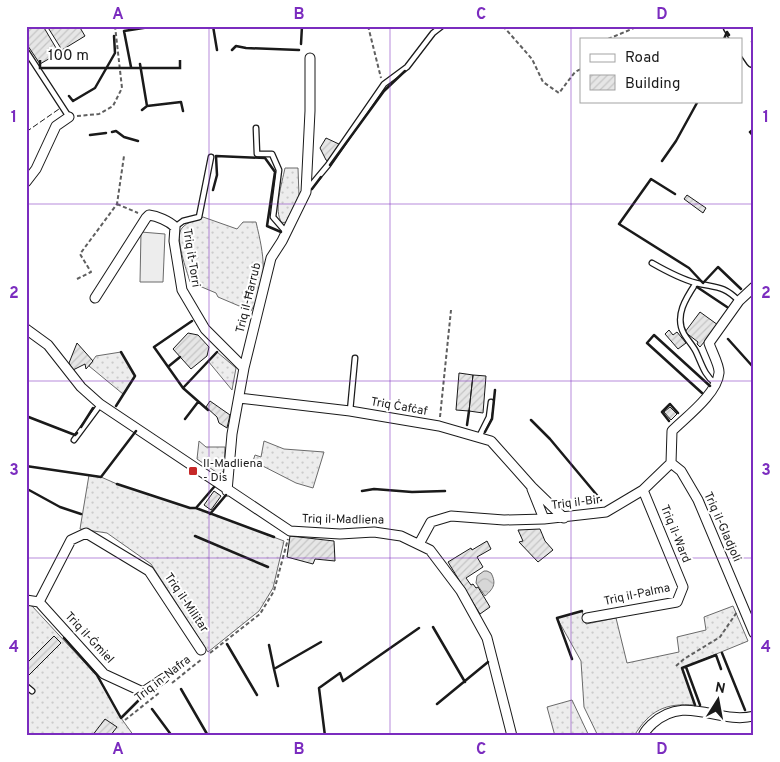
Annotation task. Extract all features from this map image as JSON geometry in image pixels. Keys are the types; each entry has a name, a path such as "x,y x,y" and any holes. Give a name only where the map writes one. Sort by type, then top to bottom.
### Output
{"highway":[{"path":"731,26 739,38"},
{"path":"748,26 754,35"},
{"path":"742,43 754,60"}],"street":[{"name":"Triq il-Ħarrub","path":"228,491 232,434 244,368 271,258 306,192 310,111 310,58"},
{"path":"26,182 36,169 56,126 69,117"},
{"name":"Triq it-Torri","path":"95,298 149,215 160,218 175,227 174,241 182,290 205,329 244,368"},
{"path":"671,463 672,431 710,394 719,372 709,343 739,301 754,287"},
{"name":"Triq il-Madliena","path":"26,329 48,345 81,387 100,404 290,532 340,534 374,532 401,536 430,550 461,591 487,638 512,736"},
{"name":"Triq Ċafċaf","path":"239,398 350,411 438,426 491,441 532,487 564,518"},
{"name":"Triq il-Bir","path":"419,544 430,522 451,516 504,520 544,519 606,512 644,490 671,463"},
{"name":"Triq il-Gladjoli","path":"671,463 681,471 698,500 754,633"},
{"name":"Triq Ċafċaf","path":"532,487 544,519"},
{"name":"Triq il-Ward","path":"644,490 683,587"},
{"name":"Triq il-Militar","path":"39,602 72,540 86,533 150,571 201,650"},
{"name":"Triq il-Palma","path":"588,618 677,602 683,587"},
{"path":"26,600 39,602"},
{"name":"Triq il-Ġmiel","path":"39,602 104,674 142,692 167,682"},
{"path":"643,736 644,731 662,715 688,709 749,718 754,727"}],"lane":[{"path":"306,192 328,165 384,84 407,67 433,33 442,26"},
{"path":"26,51 69,117"},
{"path":"256,128 257,154 272,154 279,170 273,217 286,232"},
{"path":"175,227 183,221 199,217 212,156"},
{"path":"652,264 671,274 696,283 714,285 731,293 739,301"},
{"path":"696,283 684,304 680,324 685,336 694,346 708,378 715,383"},
{"path":"350,411 355,358"},
{"path":"479,437 489,417 491,402"},
{"path":"74,440 100,404"},
{"path":"26,686 32,691"}],"path":[{"path":"69,117 99,114 113,106 122,88 115,26"},
{"path":"368,26 380,78 384,84"},
{"path":"503,26 532,59 543,82 559,93 580,70"},
{"path":"610,38 639,26"},
{"path":"77,279 91,272 80,254 117,204 124,156"},
{"path":"117,204 140,214"},
{"path":"438,426 451,310"},
{"name":"Triq in-Nafra","path":"167,682 260,614 274,591 290,532"},
{"path":"676,666 684,659 720,638 742,604"},
{"name":"Triq in-Nafra","path":"125,720 162,691"}],"shaded area":[{"path":"285,168 298,168 299,196 286,222 282,223 279,218 278,204"},
{"path":"203,217 237,229 243,222 256,222 263,257 263,278 257,300 251,311 218,297 216,293 190,282 180,246 180,232 186,224"},
{"path":"141,232 165,234 163,282 140,282"},
{"path":"121,352 135,376 123,394 89,366 96,356"},
{"path":"217,352 236,368 232,390 208,361"},
{"path":"199,441 206,447 225,447 224,471 219,474 197,459"},
{"path":"264,441 284,449 324,452 313,488 296,483 253,461 255,455 261,457"},
{"path":"89,475 101,477 190,508 196,508 284,541 273,588 259,611 208,652 151,564 107,533 80,529"},
{"path":"26,604 32,606 97,676 121,718 134,736 26,736"},
{"path":"733,606 748,641 682,668 695,705 675,705 659,710 646,720 634,736 598,736 584,707 581,661 557,618 582,611 586,624 616,618 627,663 679,652 677,637 706,630 704,617"},
{"path":"572,700 589,736 555,736 547,707"}],"water":[{"path":"484,571 491,573 494,583 492,589 485,596 476,583 477,576"}],"building":[{"path":"26,26 43,26 59,53 40,64 26,43"},
{"path":"47,26 79,26 85,36 62,50"},
{"path":"326,138 341,145 329,162 320,148"},
{"path":"687,195 706,208 703,213 684,199"},
{"path":"700,312 718,325 700,347 697,344 698,342 685,332"},
{"path":"669,330 673,335 677,332 686,343 678,349 665,334"},
{"path":"188,333 198,335 209,347 207,356 191,369 173,349"},
{"path":"77,343 93,361 86,369 85,364 73,370 69,363"},
{"path":"459,373 473,375 469,411 456,410"},
{"path":"473,375 486,376 483,413 469,411"},
{"path":"210,401 230,415 227,428 219,423 217,417 206,407"},
{"path":"670,407 677,414 671,420 664,412"},
{"path":"214,491 221,496 211,510 204,505"},
{"path":"540,529 545,541 553,550 538,562 519,542 523,541 518,530"},
{"path":"290,536 334,541 335,561 315,559 313,564 287,557"},
{"path":"487,541 491,549 477,557 483,567 466,578 471,585 473,584 476,588 478,587 490,607 480,614 448,562"},
{"path":"54,636 61,643 26,678 26,664"},
{"path":"105,719 117,727 110,736 92,736"}],"fence":[{"path":"26,132 59,109"}],"wall":[{"path":"131,67 124,31 156,26"},
{"path":"213,26 217,50"},
{"path":"301,44 302,26"},
{"path":"724,38 727,32 729,35"},
{"path":"69,96 73,101 95,88 115,53 114,36"},
{"path":"232,50 236,46 299,50"},
{"path":"140,64 147,106"},
{"path":"330,165 384,91 405,71"},
{"path":"142,110 147,106 181,102 183,111"},
{"path":"662,161 676,141 697,102"},
{"path":"754,129 750,132 754,137"},
{"path":"112,132 116,131 124,137 138,141"},
{"path":"90,135 106,133"},
{"path":"213,190 217,175 216,156 265,158 275,172 267,226 281,232"},
{"path":"312,189 321,177"},
{"path":"675,194 651,179 619,224 689,268 703,283 718,267 741,289"},
{"path":"697,287 727,307"},
{"path":"192,321 154,347 183,388 217,352"},
{"path":"702,393 647,343 654,335 710,386"},
{"path":"728,339 754,368"},
{"path":"116,406 135,376 121,352"},
{"path":"169,366 180,357"},
{"path":"183,388 208,410"},
{"path":"485,432 492,419 495,390"},
{"path":"185,419 198,402"},
{"path":"669,421 662,412 670,404 678,413"},
{"path":"81,427 93,408"},
{"path":"467,425 469,411"},
{"path":"26,416 75,435 77,433"},
{"path":"531,420 550,439 601,500"},
{"path":"26,466 101,477 136,431"},
{"path":"117,484 190,508 196,508 274,537"},
{"path":"196,508 214,487"},
{"path":"362,491 374,489 412,492 445,491"},
{"path":"29,490 60,507 81,514"},
{"path":"210,514 226,495"},
{"path":"195,536 268,567"},
{"path":"572,659 557,618 582,611"},
{"path":"433,627 465,682"},
{"path":"325,736 319,688 340,673 343,681 419,628"},
{"path":"64,638 97,675 121,718 139,700"},
{"path":"278,686 274,669 321,642"},
{"path":"227,644 257,695"},
{"path":"269,645 274,669"},
{"path":"722,653 745,710"},
{"path":"695,705 682,668 716,655 721,669"},
{"path":"437,704 488,662"},
{"path":"686,667 700,705"},
{"path":"181,689 207,734"},
{"path":"152,709 172,736"}],"place":[{"name":"Il-Madliena - Dis","path":"193,471"}]}
